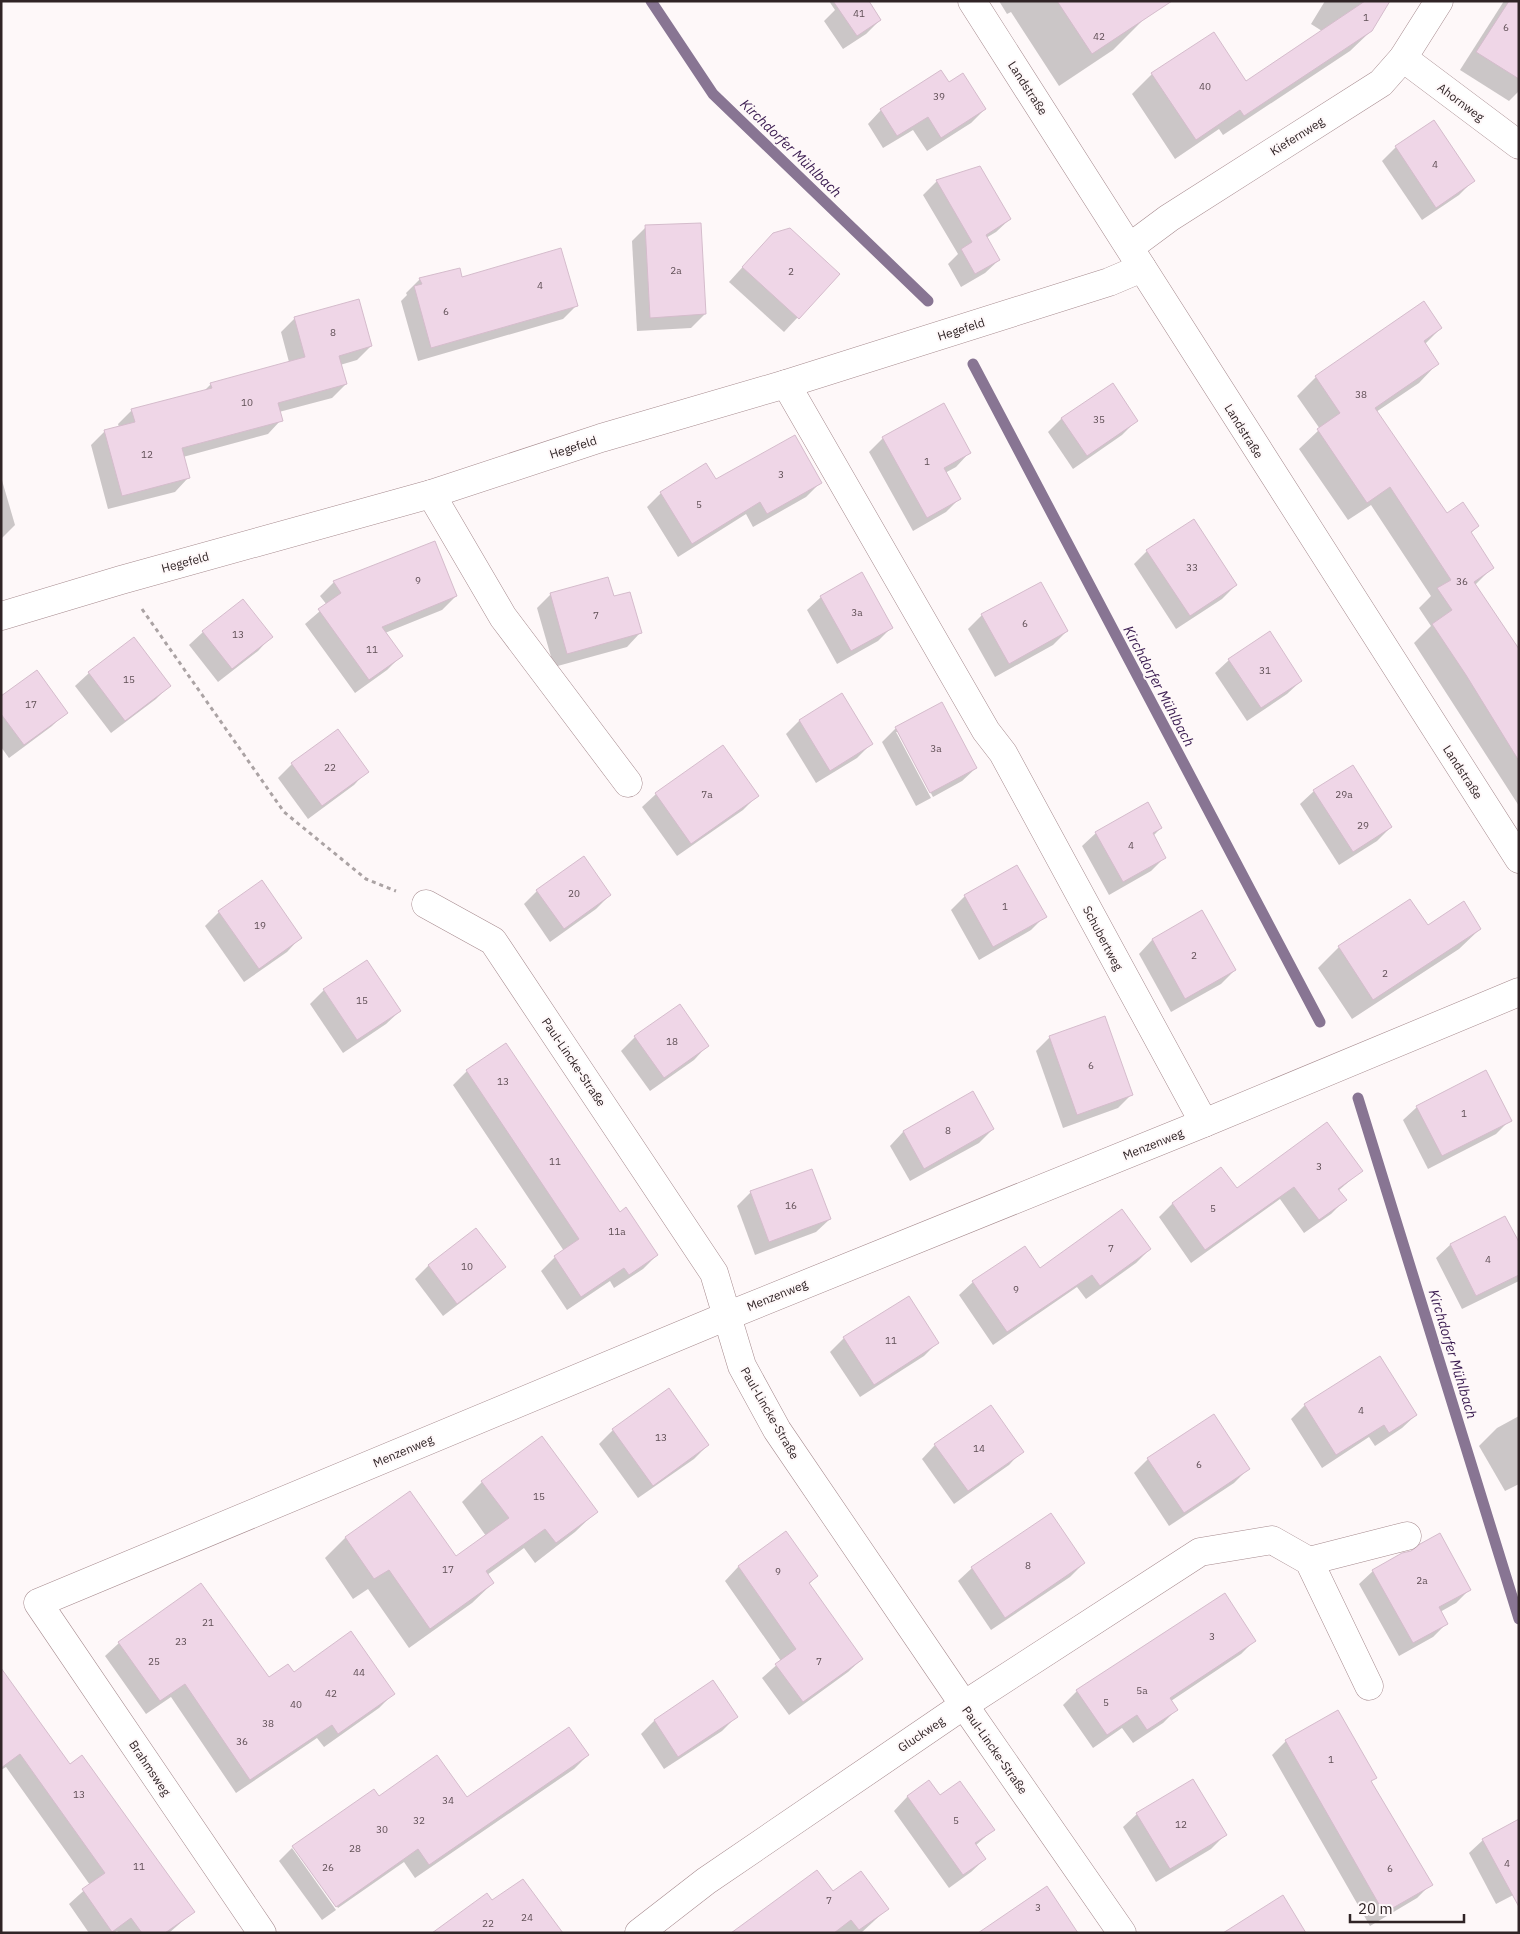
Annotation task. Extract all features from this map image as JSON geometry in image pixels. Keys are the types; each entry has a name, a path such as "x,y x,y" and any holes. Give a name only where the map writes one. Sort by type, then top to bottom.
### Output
{"street":[{"name":"Landstraße","path":"972,1 1519,859"},
{"name":"Kiefernweg","path":"1136,257 1169,218 1381,82 1403,58 1439,1"},
{"name":"Ahornweg","path":"1403,58 1519,145"},
{"name":"Hegefeld","path":"1,616 121,580 431,494 601,438 786,384 1109,282 1136,257"},
{"name":"Schubertweg","path":"786,384 986,731 1003,753 1204,1123"},
{"path":"431,494 503,617 628,783"},
{"name":"Paul-Lincke-Straße","path":"426,904 493,942 714,1273 742,1366 777,1430 1122,1933"},
{"name":"Menzenweg","path":"38,1603 727,1316 1204,1123 1519,992"},
{"path":"1369,1686 1308,1560 1407,1536"},
{"name":"Gluckweg","path":"639,1933 706,1881 964,1705 1200,1552 1272,1540 1308,1560"},
{"name":"Brahmsweg","path":"38,1603 262,1933"}],"path":[{"path":"121,580 284,812 366,880 426,904"}],"building":[{"path":"833,1 869,1 881,20 857,36"},
{"path":"1057,1 1172,1 1092,54"},
{"path":"1365,1 1390,1 1372,31 1244,116 1240,110 1196,140 1151,73 1214,32 1246,81"},
{"path":"1509,1 1519,1 1519,79 1476,52"},
{"path":"941,70 949,82 963,73 986,109 941,138 928,117 897,136 880,109"},
{"path":"1434,120 1475,181 1436,208 1395,146"},
{"path":"980,166 1011,219 986,235 1000,260 975,274 961,249 972,242 936,180"},
{"path":"701,223 706,314 650,318 645,225"},
{"path":"790,228 840,274 799,319 742,267 773,233"},
{"path":"561,248 578,306 431,348 414,286 422,284 419,278 460,268 462,277"},
{"path":"359,299 372,346 339,356 347,384 278,403 283,421 182,448 190,478 122,496 104,430 135,422 131,409 212,388 210,383 305,357 294,317"},
{"path":"1424,301 1442,328 1424,341 1439,364 1375,408 1447,513 1463,502 1479,526 1471,532 1494,568 1474,582 1519,649 1519,761 1432,624 1452,610 1437,588 1451,580 1390,487 1367,503 1317,429 1340,413 1315,376"},
{"path":"1113,383 1138,421 1087,456 1061,418"},
{"path":"944,403 971,453 944,468 961,499 927,518 882,437"},
{"path":"795,435 822,483 767,514 760,502 692,544 660,492 706,463 716,479"},
{"path":"1194,519 1237,585 1190,616 1146,550"},
{"path":"435,541 457,596 382,627 403,656 369,680 318,609 341,593 333,581"},
{"path":"862,572 893,628 851,651 820,596"},
{"path":"608,577 614,596 630,592 642,633 567,654 550,593"},
{"path":"1041,582 1068,631 1009,664 981,614"},
{"path":"243,599 273,637 232,669 202,631"},
{"path":"1270,631 1302,681 1261,708 1228,659"},
{"path":"134,637 171,686 125,721 88,672"},
{"path":"37,670 68,713 24,745 1,714 1,696"},
{"path":"842,693 873,744 830,771 799,720"},
{"path":"942,702 977,768 930,793 895,727"},
{"path":"338,729 369,772 322,806 291,763"},
{"path":"723,745 759,796 691,844 655,793"},
{"path":"1353,765 1392,827 1353,852 1313,790"},
{"path":"1148,802 1162,828 1153,833 1166,858 1123,882 1095,832"},
{"path":"584,856 611,895 564,929 536,890"},
{"path":"1017,865 1047,917 993,947 964,895"},
{"path":"262,880 302,938 259,969 218,911"},
{"path":"1410,899 1428,925 1464,901 1481,929 1373,1000 1338,946"},
{"path":"1202,910 1236,970 1185,999 1152,939"},
{"path":"367,960 401,1011 357,1040 323,989"},
{"path":"680,1004 709,1046 664,1078 634,1036"},
{"path":"1105,1016 1133,1095 1077,1115 1049,1036"},
{"path":"506,1043 620,1212 626,1207 658,1255 629,1275 624,1268 581,1297 554,1256 579,1239 466,1070"},
{"path":"1486,1070 1512,1121 1442,1156 1416,1106"},
{"path":"973,1091 994,1129 924,1169 903,1131"},
{"path":"1327,1122 1363,1171 1338,1189 1347,1200 1319,1220 1294,1187 1205,1250 1172,1203 1221,1167 1237,1188"},
{"path":"812,1169 831,1219 769,1242 750,1191"},
{"path":"1122,1209 1151,1249 1100,1286 1092,1275 1007,1332 972,1281 1025,1246 1040,1268"},
{"path":"1505,1216 1519,1242 1519,1275 1476,1296 1450,1244"},
{"path":"476,1228 506,1267 457,1304 428,1265"},
{"path":"909,1296 939,1343 874,1385 843,1337"},
{"path":"1380,1356 1417,1415 1389,1433 1384,1425 1336,1455 1304,1404"},
{"path":"669,1388 709,1445 653,1486 612,1429"},
{"path":"991,1405 1024,1452 968,1491 934,1444"},
{"path":"1214,1414 1250,1469 1184,1513 1147,1458"},
{"path":"542,1436 598,1512 556,1543 545,1529 486,1571 494,1583 430,1629 389,1570 374,1579 345,1537 410,1491 456,1556 509,1518 481,1481"},
{"path":"1051,1513 1085,1563 1005,1618 971,1567"},
{"path":"786,1531 818,1576 809,1583 863,1659 803,1702 775,1664 796,1649 738,1566"},
{"path":"1440,1533 1471,1590 1439,1607 1448,1624 1413,1643 1372,1570 1402,1553 1411,1551"},
{"path":"201,1583 269,1677 288,1664 294,1672 351,1631 395,1694 338,1734 332,1725 250,1780 185,1684 160,1701 118,1642"},
{"path":"1225,1593 1256,1641 1170,1698 1178,1710 1147,1730 1137,1715 1107,1735 1076,1690"},
{"path":"1,1668 70,1764 82,1755 195,1912 165,1933 142,1933 131,1918 112,1932 82,1889 105,1873 20,1754 1,1768"},
{"path":"713,1680 738,1717 678,1757 654,1720"},
{"path":"1338,1710 1377,1778 1371,1781 1433,1885 1384,1913 1285,1740"},
{"path":"569,1727 589,1755 429,1865 418,1849 336,1907 292,1846 374,1789 379,1796 437,1755 467,1797"},
{"path":"1193,1779 1227,1835 1170,1869 1136,1813"},
{"path":"929,1780 940,1795 960,1781 995,1830 975,1843 986,1859 963,1875 907,1796"},
{"path":"1519,1819 1519,1907 1482,1839"},
{"path":"817,1870 833,1891 861,1871 889,1909 859,1930 851,1920 834,1933 731,1933"},
{"path":"523,1879 563,1933 432,1933 487,1893 492,1900"},
{"path":"1047,1886 1078,1933 978,1933"},
{"path":"1283,1895 1306,1933 1223,1933"}],"waterway":[{"name":"Kirchdorfer Mühlbach","path":"651,1 713,94 928,301"},
{"name":"Kirchdorfer Mühlbach","path":"973,364 1320,1022"},
{"name":"Kirchdorfer Mühlbach","path":"1358,1098 1519,1619"}]}
